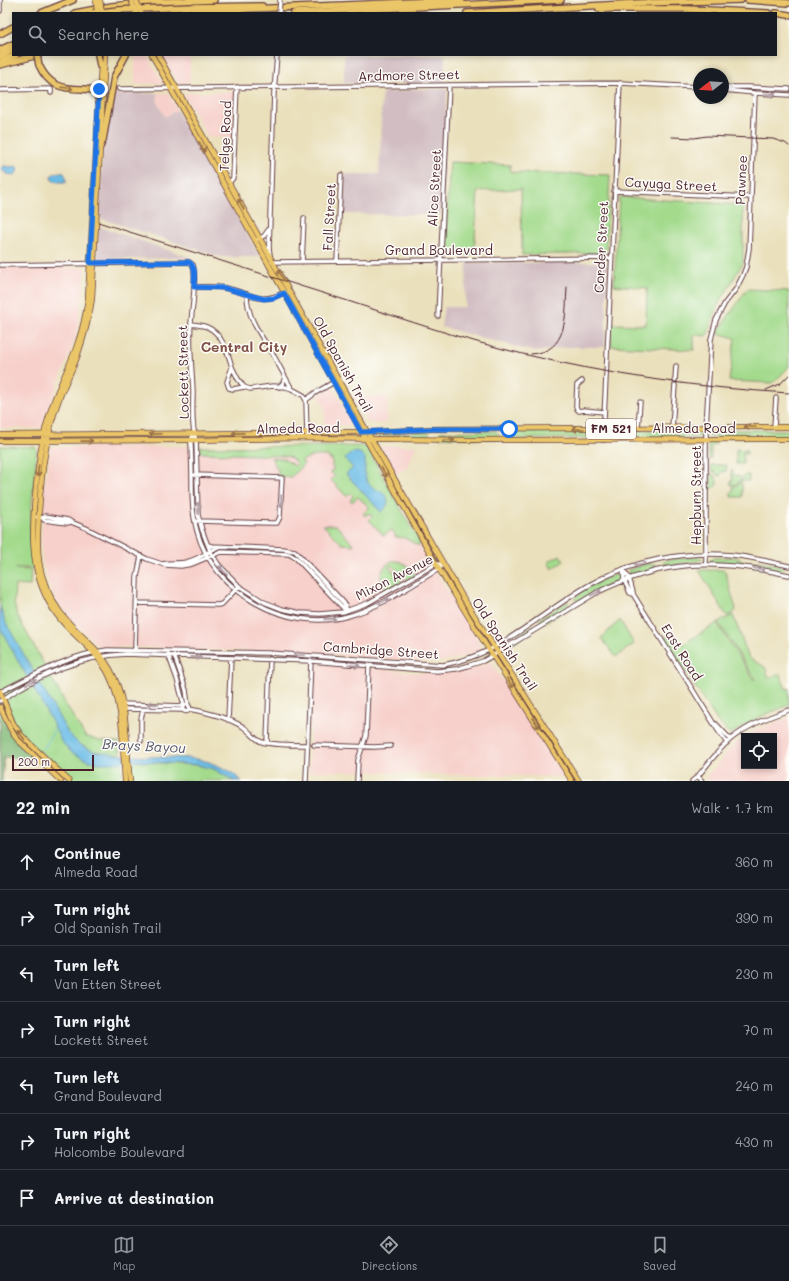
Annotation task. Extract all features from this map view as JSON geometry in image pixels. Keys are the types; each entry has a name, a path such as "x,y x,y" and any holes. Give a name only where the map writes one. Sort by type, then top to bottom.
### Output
{"highway":[{"path":"43,12 73,0"},
{"path":"80,12 112,6 154,2 214,0"},
{"path":"307,12 462,0"},
{"path":"195,12 361,8 561,0"},
{"path":"484,12 640,3 741,0"},
{"path":"748,0 789,3"},
{"path":"101,12 192,6 361,8"},
{"path":"344,12 361,8"},
{"path":"553,8 688,9 748,12"},
{"path":"777,13 789,15"},
{"path":"0,35 12,28"},
{"path":"0,35 12,31"},
{"path":"0,50 12,44"},
{"path":"0,56 12,50"},
{"path":"0,64 14,56"},
{"path":"0,64 34,56"},
{"path":"38,56 39,65 43,74 54,84 69,89 92,90 97,94 98,102"},
{"path":"99,56 100,66"},
{"path":"100,147 103,140 114,77 125,56"}],"main road":[{"path":"96,0 97,12"},
{"path":"100,0 102,12"},
{"path":"131,0 136,12"},
{"path":"136,0 141,12"},
{"name":"Old Spanish Trail","path":"155,56 170,88 217,161 229,183 230,190 245,222 267,263 306,331 327,364"},
{"name":"Old Spanish Trail","path":"155,56 176,88 212,164 250,219 274,262 310,328 336,381 342,397 436,564 495,654 532,706 579,781"},
{"path":"92,263 105,57"},
{"path":"38,517 36,491 42,440 51,424 57,403 75,362 87,327 92,299 92,263 100,66"},
{"path":"212,164 217,161"},
{"path":"245,222 250,219"},
{"path":"306,331 310,328"},
{"name":"Old Spanish Trail","path":"336,381 347,394 443,564 467,610"},
{"path":"342,397 347,394"},
{"name":"Almeda Road","path":"0,435 368,432 433,429 789,427"},
{"path":"433,429 433,440"},
{"path":"503,429 503,440"},
{"path":"46,435 48,441 44,462 38,517 33,540 39,573 44,593 66,626 99,656 122,706 126,773 125,781"},
{"name":"Almeda Road","path":"0,441 307,438 433,440 789,439"},
{"path":"393,486 397,483"},
{"path":"414,525 419,522"},
{"name":"Old Spanish Trail","path":"495,654 572,781"},
{"path":"0,692 2,700 18,730 37,755 61,781"},
{"path":"527,709 532,706"},
{"path":"0,707 17,739 69,781"},
{"path":"0,713 5,718"},
{"path":"126,773 130,781"}],"street":[{"path":"0,0 0,11"},
{"path":"279,12 280,0"},
{"path":"270,256 274,87 277,56"},
{"name":"Ardmore Street","path":"119,89 620,83 693,87"},
{"name":"Corder Street","path":"603,440 601,411 620,83"},
{"name":"Alice Street","path":"438,316 449,85"},
{"path":"729,87 748,86 789,89"},
{"name":"Telge Road","path":"229,183 234,178 237,87"},
{"path":"0,90 51,89 51,94"},
{"path":"729,91 756,94 789,95"},
{"name":"Pawnee","path":"746,267 749,249 750,198 756,94"},
{"name":"Fall Street","path":"338,261 341,175"},
{"name":"Cayuga Street","path":"614,191 750,198"},
{"path":"302,262 304,218"},
{"path":"255,241 267,233 270,228"},
{"name":"Grand Boulevard","path":"267,263 611,258"},
{"path":"0,265 92,263"},
{"name":"Lockett Street","path":"92,263 191,263 194,268 190,362 193,391 194,433"},
{"name":"Hepburn Street","path":"706,564 706,428 712,332 722,308 736,289 746,267"},
{"path":"194,287 224,288 264,299 274,298 289,290"},
{"path":"247,294 247,305 254,324 276,359 292,389"},
{"path":"191,324 207,326 216,332 222,341 238,379 244,387"},
{"path":"672,428 676,366"},
{"path":"232,367 227,382 230,388 233,389 244,387 250,389 279,387 292,389 303,395 315,393"},
{"path":"279,387 283,383 285,377"},
{"path":"306,402 315,393 336,381"},
{"path":"582,381 577,384 576,408 579,411 601,411"},
{"path":"303,395 306,402 307,438"},
{"path":"774,427 776,398"},
{"path":"638,428 640,402"},
{"name":"Mixon Avenue","path":"194,433 192,503 194,521 199,539 209,554 239,586 264,602 288,611 314,614 346,611 368,603 436,564 443,564"},
{"name":"Mixon Avenue","path":"193,440 197,475 199,521 208,545 209,554 215,568 226,581 235,590 260,605 293,617 328,619 348,616 376,605 439,569 443,564"},
{"path":"192,475 282,478 280,517 277,523 194,521"},
{"path":"38,517 44,520 67,523 71,522 154,562 166,566 186,565 198,562 219,547"},
{"path":"208,545 293,555 346,611"},
{"path":"209,554 221,552 286,549 296,552 344,603 348,616"},
{"name":"Cambridge Street","path":"2,700 45,675 99,656 169,653 269,653 443,665 464,660 491,648 591,584 623,569 677,556 706,554 734,556 788,565"},
{"path":"135,650 137,577 142,556"},
{"path":"746,567 748,558"},
{"path":"658,560 660,569"},
{"name":"Cambridge Street","path":"0,692 65,661 107,650 135,650 169,653 175,656 311,661 425,671 444,671 483,661 596,593 629,578 660,569 684,565 723,564 787,574"},
{"path":"787,574 788,565"},
{"name":"East Road","path":"623,569 629,578 633,594"},
{"name":"East Road","path":"623,569 624,580 630,593 633,594 714,722 729,741"},
{"path":"137,603 218,606 223,603 239,586"},
{"path":"569,598 575,605"},
{"path":"338,602 341,607 339,612"},
{"path":"169,653 186,707"},
{"path":"306,781 311,655"},
{"path":"175,656 186,690 186,707"},
{"path":"228,720 231,658"},
{"path":"267,743 270,659"},
{"path":"357,781 358,760 366,736 369,660"},
{"path":"58,670 59,666 65,664 65,661"},
{"path":"443,665 444,671"},
{"path":"122,706 136,710 186,707"},
{"path":"122,706 186,707 228,720 246,729 259,740 267,743 308,745"},
{"path":"136,710 141,719"},
{"path":"140,741 143,710"},
{"path":"692,781 729,741 753,724 789,710"},
{"path":"314,745 362,747 391,746"},
{"path":"698,776 702,781"}],"shaded area":[{"path":"135,56 146,56 163,83 135,84"},
{"path":"163,56 190,56 190,82 179,84"},
{"path":"344,56 445,56 445,83 344,83"},
{"path":"409,89 447,89 441,215 343,214 345,174 379,174 382,92 408,91"},
{"path":"235,92 233,138 208,137 183,93"},
{"path":"157,93 168,93 177,110 165,117 158,104"},
{"path":"157,93 158,104 165,117 177,110 260,257 221,257 99,218 106,94"},
{"path":"98,226 192,258 97,259"},
{"path":"608,262 605,347 565,347 536,352 441,327 444,307 465,307 467,263"},
{"path":"0,267 86,268 76,337 41,428 0,428"},
{"path":"332,387 352,421 351,425 325,425 325,407 318,395"},
{"path":"387,396 386,423 368,423 353,397"},
{"path":"366,446 420,543 425,555 481,645 482,650 456,659 438,662 310,653 99,647 67,615 55,598 43,565 41,544 44,489 51,447"},
{"path":"382,446 416,446 407,467 396,474 381,448"},
{"path":"491,662 565,777 352,771 309,772 312,668 315,663 418,673 444,673 471,669"},
{"path":"789,717 789,781 709,781 706,777 734,745 741,739 741,769 777,769 777,733 751,733"}],"green space":[{"path":"450,162 510,165 511,172 610,175 606,253 522,255 521,189 478,191 474,254 444,254"},
{"path":"619,197 743,205 743,263 717,307 707,336 694,335 694,350 611,346 611,324 646,325 647,288 614,285"},
{"path":"747,289 789,291 789,367 773,383 729,381 735,338 717,333"},
{"path":"702,430 702,437 608,438 608,431"},
{"path":"710,430 789,430 789,437 710,437 708,432"},
{"path":"496,431 499,434 498,439 439,437 439,433 441,432"},
{"path":"509,431 601,432 599,438 509,439"},
{"path":"428,432 430,434 428,436 376,436 377,435"},
{"path":"715,441 716,444 711,447 711,459 709,460 708,442"},
{"path":"0,446 35,447 37,450 31,524 34,568 16,568 31,570 30,586 15,585 14,603 17,615 69,710 85,736 100,741 119,742 123,781 73,781 39,750 30,760 4,757 2,781 0,781"},
{"path":"366,446 420,543 419,546 406,538 395,537 395,534 390,530 384,536 369,520 372,517 369,513 365,516 363,514 369,508 368,506 358,497 352,502 350,500 353,496 350,493 346,496 331,480 335,476 330,472 333,470 332,459 329,459 328,456 315,456 305,459 302,461 304,464 291,477 278,476 278,470 271,458 284,459 295,466 297,464 291,458 285,456 203,453 199,451 200,447"},
{"path":"736,449 747,450 747,454 744,454 743,451 743,464 736,464"},
{"path":"711,465 727,465 726,471 722,472 719,477 711,470"},
{"path":"732,470 735,476 740,476 741,478 735,485 731,485 731,481 733,480 731,474"},
{"path":"711,473 716,478 717,485 711,490"},
{"path":"746,475 749,475 749,481 742,481 742,497 731,497 733,486 738,485"},
{"path":"323,525 336,525 354,545 342,544"},
{"path":"560,555 564,561 552,569 548,562"},
{"path":"693,557 702,558 702,560 668,566 663,565 662,563 667,560"},
{"path":"734,557 741,559 744,563 727,564 710,561 710,559 713,558"},
{"path":"392,561 403,563 416,575 408,580 403,577 392,565 389,567 403,581 388,591 382,583 381,575 385,567"},
{"path":"757,561 777,565 783,568 779,571 756,567 751,564 751,562"},
{"path":"646,564 655,564 656,566 651,570 629,575 628,570"},
{"path":"699,570 725,571 736,609 735,612 728,616 726,615"},
{"path":"619,573 622,575 622,579 583,599 576,601 574,599 588,587"},
{"path":"568,602 569,604 567,607 552,619 540,623 539,621 541,618"},
{"path":"733,615 749,658 765,667 769,678 780,674 786,689 789,688 789,705 762,716 730,734 718,722 663,637 670,637 681,642 682,645 717,623 754,680 755,679 718,622"},
{"path":"620,620 634,644 616,657 601,638"},
{"path":"533,625 534,627 523,637 501,648 500,647"},
{"path":"0,717 12,737 32,758 30,760 23,760 23,758 4,757 2,781 0,781"},
{"path":"131,761 198,765 214,769 234,781 134,781 132,780"}],"water":[{"path":"15,166 18,170 15,175 7,174 2,170 2,167"},
{"path":"59,172 64,173 66,182 52,180 51,176"},
{"path":"355,452 360,453 365,458 365,472 367,481 370,485 387,497 387,506 381,512 346,474 353,468 345,459 350,454"},
{"path":"0,606 5,621 68,733 79,744 93,751 130,756 190,758 201,760 228,770 242,781 234,781 214,769 198,765 132,761 99,763 86,760 71,752 61,741 0,628"}],"waterway":[{"path":"44,749 55,728"}],"railway":[{"path":"672,137 694,138 707,136 773,139 789,146"},
{"path":"98,222 435,329 523,354 556,362 655,380 722,388 789,393"},
{"path":"531,354 543,352 552,347 559,339 565,320 567,287"},
{"path":"766,390 780,384 789,375"}],"district":[{"name":"Central City","path":"244,347"}],"route":[{"path":"99,89 90,263 189,262 194,268 194,287 224,288 260,299 274,298 284,293 361,432 433,429 509,429"}],"water label":[{"name":"Brays Bayou","path":"144,746"}]}
